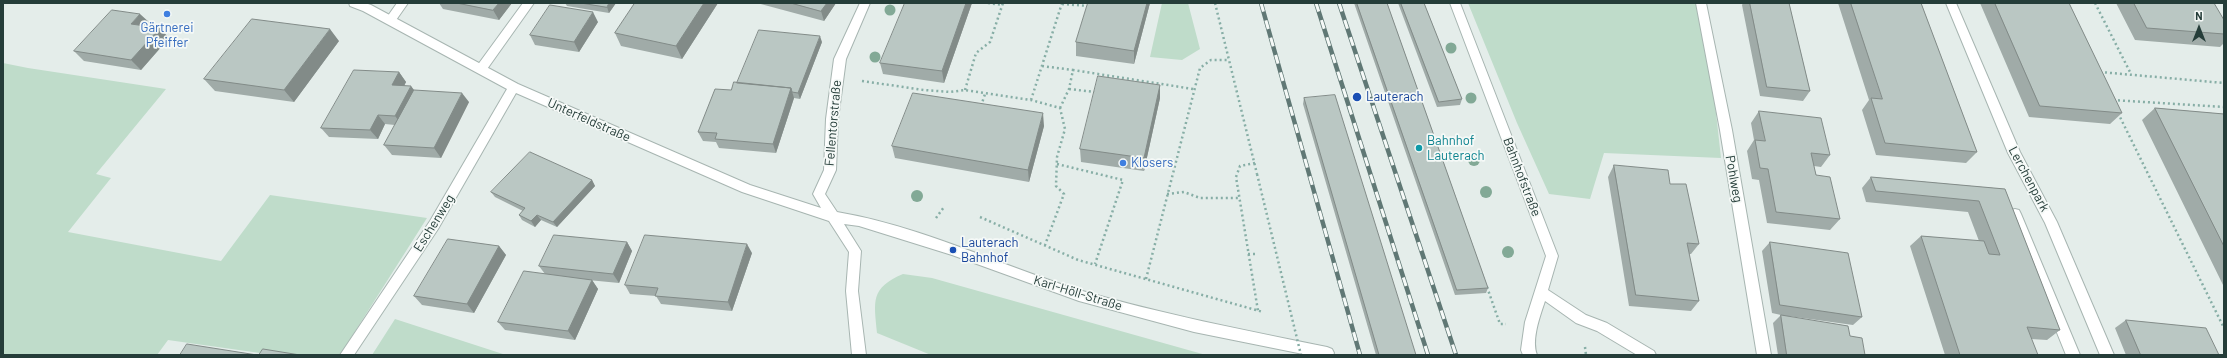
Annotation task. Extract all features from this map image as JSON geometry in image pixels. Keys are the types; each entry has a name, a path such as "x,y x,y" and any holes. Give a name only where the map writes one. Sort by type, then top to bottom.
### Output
{"street":[{"name":"Unterfeldstraße","path":"354,3 390,20 514,87 746,189 834,217"},
{"path":"390,20 403,3"},
{"path":"481,69 529,3"},
{"name":"Fellentorstraße","path":"859,355 852,291 855,251 819,194 830,170 832,119 840,59 865,3"},
{"name":"Bahnhofstraße","path":"1455,3 1552,256 1532,322 1528,350 1530,355"},
{"name":"Pohlweg","path":"1701,3 1726,130 1764,355"},
{"name":"Lerchenpark","path":"1951,3 2014,153 2051,222 2107,355"},
{"name":"Eschenweg","path":"347,355 434,225 514,87"},
{"path":"2016,214 2073,355"},
{"name":"Karl-Höll-Straße","path":"834,217 859,221 953,250 1079,296 1194,326 1326,353"},
{"path":"1541,292 1581,319 1602,327 1649,355"}],"path":[{"path":"965,90 976,53 990,42 1003,4 988,3"},
{"path":"1031,100 1062,3 1091,7"},
{"path":"1215,3 1301,355"},
{"path":"2095,3 2131,74"},
{"path":"1146,279 1200,68 1211,60 1228,60"},
{"path":"1042,66 1194,88"},
{"path":"1045,245 1064,194 1056,186 1057,164 1065,129 1060,108 1069,89 1073,70"},
{"path":"2094,72 2224,83"},
{"path":"859,80 924,90 950,92 965,90 1031,100 1060,108"},
{"path":"1069,89 1095,92"},
{"path":"980,112 985,94"},
{"path":"2106,99 2224,107"},
{"path":"2112,100 2224,328"},
{"path":"1255,163 1240,166 1236,177 1258,311"},
{"path":"1057,164 1123,180 1095,264"},
{"path":"1167,194 1184,192 1200,198 1239,198"},
{"path":"980,217 1078,260 1267,313"},
{"path":"1248,254 1255,254"},
{"path":"1486,285 1500,324 1532,322"},
{"path":"1288,319 1295,321"}],"green space":[{"path":"1162,3 1188,3 1200,49 1182,60 1150,57"},
{"path":"1468,3 1697,3 1715,104 1721,158 1604,153 1590,199 1549,194 1517,123"},
{"path":"3,63 166,89 96,174 111,178 68,232 221,261 270,195 427,218 340,355 274,355 168,340 157,355 3,355"},
{"path":"903,274 932,278 1206,355 931,355 877,333 875,304 879,290 892,279"},
{"path":"395,319 506,355 372,355"}],"building":[{"path":"457,3 499,3 493,10"},
{"path":"581,3 609,3 607,7"},
{"path":"635,3 704,3 676,46 615,33"},
{"path":"791,3 827,3 821,11"},
{"path":"905,3 966,3 942,71 880,63"},
{"path":"1088,3 1147,3 1134,51 1076,42"},
{"name":"Bahnhof Lauterach","path":"1357,3 1387,3 1488,288 1457,290"},
{"path":"1401,3 1424,3 1462,99 1439,102"},
{"path":"1750,3 1789,3 1810,91 1767,87"},
{"path":"1851,3 1921,3 1977,152 1885,143 1871,98 1882,99"},
{"path":"1995,3 2069,3 2122,113 2040,106"},
{"path":"2134,3 2214,3 2224,20 2224,34 2147,28"},
{"path":"550,5 593,12 574,42 530,35"},
{"path":"112,10 140,14 131,24 160,28 131,60 74,51"},
{"path":"252,19 330,29 284,90 204,79"},
{"path":"759,30 820,36 798,93 792,92 791,88 737,83"},
{"path":"354,70 399,72 392,85 411,86 395,116 378,115 370,130 321,128"},
{"path":"1098,76 1160,85 1144,158 1080,149"},
{"path":"734,82 791,88 773,144 715,139 717,133 698,132 715,89 731,90"},
{"path":"414,90 462,93 434,148 384,145"},
{"path":"913,93 1043,113 1028,170 892,146"},
{"path":"1335,95 1416,355 1379,355 1304,98"},
{"path":"2155,108 2224,114 2224,246"},
{"path":"1759,111 1821,118 1830,155 1811,153 1816,175 1830,177 1840,219 1776,212 1768,169 1760,168 1755,140 1765,141"},
{"path":"530,152 592,180 553,222 537,215 531,221 519,215 525,208 491,192"},
{"path":"1614,165 1668,170 1670,184 1686,184 1699,244 1687,243 1699,301 1636,295"},
{"path":"1871,177 2005,189 2060,330 2027,327 2038,355 1960,355 1921,236 1984,241 1989,254 2000,255 1979,201 1876,191"},
{"path":"554,235 627,242 613,274 539,266"},
{"path":"645,235 747,244 728,302 655,296 658,288 625,285"},
{"path":"448,239 499,246 467,304 414,296"},
{"path":"1770,242 1848,253 1862,317 1780,305"},
{"path":"524,271 592,280 568,331 498,322"},
{"path":"1781,315 1848,326 1850,336 1862,338 1865,355 1787,355"},
{"path":"2126,320 2206,328 2219,355 2141,355"},
{"path":"187,344 257,355 180,355"},
{"path":"263,349 300,355 259,355"}],"railway":[{"path":"1261,3 1360,355"},
{"path":"1316,3 1428,355"},
{"path":"1339,3 1456,355"}],"place":[{"name":"Gärtnerei Pfeiffer","path":"167,14"},
{"name":"Lauterach","path":"1357,97"},
{"name":"Bahnhof Lauterach","path":"1419,148"},
{"name":"Klosers","path":"1123,163"},
{"name":"Lauterach Bahnhof","path":"953,250"}]}
